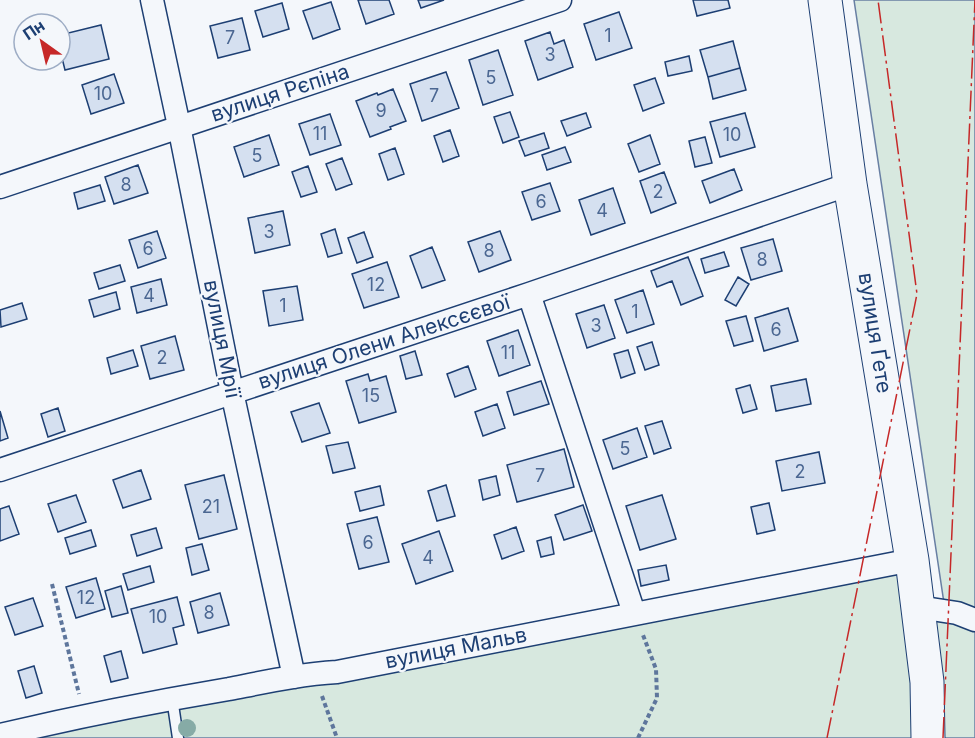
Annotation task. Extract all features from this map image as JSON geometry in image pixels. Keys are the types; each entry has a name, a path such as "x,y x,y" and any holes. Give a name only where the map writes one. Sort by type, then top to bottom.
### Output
{"main road":[{"name":"вулиця Ґете","path":"825,0 850,184 912,560 927,682 928,738"}],"street":[{"name":"вулиця Мрії","path":"152,0 232,392 304,676"},
{"name":"вулиця Рєпіна","path":"0,187 561,0"},
{"name":"вулиця Олени Алексєєвої","path":"0,470 529,294 850,184"},
{"name":"вулиця Олени Алексєєвої","path":"529,294 634,613"},
{"name":"вулиця Мальв","path":"0,735 172,698 337,672 912,560"},
{"path":"918,607 957,613 975,620"}],"lane":[{"path":"172,698 178,738"}],"path":[{"path":"52,584 85,715"},
{"path":"634,613 656,669 657,698 638,738"},
{"path":"304,676 337,738"}],"shaded area":[{"path":"854,0 975,0 975,738 0,738 912,560 918,607 945,610"}],"building":[{"path":"358,0 389,0 394,14 366,24"},
{"path":"418,0 444,0 421,8"},
{"path":"693,0 728,0 730,8 697,16"},
{"path":"331,2 340,29 313,39 303,11"},
{"path":"282,3 289,29 263,37 255,11"},
{"path":"619,12 632,48 596,60 584,24"},
{"path":"242,18 250,50 218,58 210,26"},
{"path":"101,25 109,59 72,68 72,32"},
{"path":"550,32 554,44 564,40 573,67 538,80 525,41"},
{"path":"733,41 740,68 708,77 700,50"},
{"path":"498,50 513,95 483,105 469,60"},
{"path":"689,56 692,71 668,76 665,62"},
{"path":"740,68 746,90 713,99 708,77"},
{"path":"446,72 459,108 422,121 410,84"},
{"path":"114,74 124,103 91,114 82,85"},
{"path":"655,78 664,103 643,111 634,85"},
{"path":"393,89 406,121 370,137 356,101"},
{"path":"510,112 519,137 503,143 494,117"},
{"path":"586,113 591,127 567,136 561,121"},
{"path":"745,113 755,147 720,157 710,122"},
{"path":"330,114 341,145 310,155 299,124"},
{"path":"450,130 459,156 443,162 434,136"},
{"path":"544,133 549,148 525,156 519,141"},
{"path":"269,135 279,165 244,177 234,147"},
{"path":"650,135 660,164 639,172 628,144"},
{"path":"705,137 712,163 695,167 689,141"},
{"path":"565,147 571,162 547,170 542,155"},
{"path":"395,148 404,174 388,180 379,154"},
{"path":"342,158 352,184 336,190 326,164"},
{"path":"138,165 148,193 114,204 105,177"},
{"path":"308,166 317,192 301,197 292,172"},
{"path":"734,169 742,190 710,203 702,181"},
{"path":"664,172 676,203 651,213 640,181"},
{"path":"550,183 560,211 532,220 522,192"},
{"path":"100,185 105,201 78,209 74,193"},
{"path":"613,188 625,223 591,235 579,200"},
{"path":"283,211 290,245 255,253 248,218"},
{"path":"335,229 342,253 328,257 321,234"},
{"path":"157,231 166,258 138,268 129,240"},
{"path":"500,231 511,260 479,272 468,242"},
{"path":"364,232 373,257 357,263 348,238"},
{"path":"773,239 782,271 751,280 741,248"},
{"path":"432,247 445,280 422,288 410,256"},
{"path":"724,252 729,266 705,273 701,259"},
{"path":"688,257 703,296 681,305 672,281 657,287 651,271"},
{"path":"387,262 399,297 364,308 352,274"},
{"path":"120,265 125,281 99,289 94,273"},
{"path":"738,277 749,284 736,306 725,300"},
{"path":"161,279 167,305 137,313 131,287"},
{"path":"297,286 303,320 269,326 263,291"},
{"path":"643,290 654,324 627,333 615,300"},
{"path":"116,292 120,309 94,317 89,300"},
{"path":"22,303 27,319 1,327 0,310"},
{"path":"604,305 615,338 587,348 576,314"},
{"path":"788,308 798,341 764,351 755,318"},
{"path":"746,316 753,341 734,346 726,321"},
{"path":"518,330 530,365 499,376 487,341"},
{"path":"175,336 184,370 150,379 141,346"},
{"path":"652,342 659,365 645,370 637,347"},
{"path":"133,350 138,366 111,374 107,358"},
{"path":"628,350 635,373 621,378 614,354"},
{"path":"415,351 422,375 406,379 400,356"},
{"path":"468,366 476,389 455,397 447,374"},
{"path":"368,374 370,381 386,376 396,412 359,423 346,381"},
{"path":"806,379 811,404 776,411 771,386"},
{"path":"541,381 549,404 514,415 507,392"},
{"path":"750,385 757,409 743,413 736,389"},
{"path":"319,403 330,433 302,442 291,412"},
{"path":"497,404 505,428 483,436 475,412"},
{"path":"58,408 65,431 48,437 41,414"},
{"path":"0,411 8,438 0,441"},
{"path":"662,421 671,448 654,454 645,426"},
{"path":"637,428 647,457 613,469 603,440"},
{"path":"348,442 355,468 333,473 326,446"},
{"path":"564,449 574,487 517,502 507,465"},
{"path":"819,452 825,483 782,491 776,461"},
{"path":"141,470 151,499 123,508 113,480"},
{"path":"224,475 237,529 199,539 185,485"},
{"path":"496,476 500,495 483,500 479,480"},
{"path":"446,485 455,516 437,521 428,491"},
{"path":"380,486 384,505 360,511 355,492"},
{"path":"76,495 86,522 58,532 48,504"},
{"path":"662,495 676,539 640,550 626,506"},
{"path":"769,503 775,530 757,534 751,507"},
{"path":"583,505 592,531 564,540 555,515"},
{"path":"9,506 19,534 0,541 0,509"},
{"path":"377,517 389,562 359,569 347,524"},
{"path":"516,527 524,551 502,559 494,535"},
{"path":"156,528 162,548 137,556 131,535"},
{"path":"91,530 96,546 70,554 65,538"},
{"path":"439,531 453,571 416,584 402,544"},
{"path":"551,537 554,554 541,557 537,541"},
{"path":"202,544 209,570 192,575 186,548"},
{"path":"666,565 669,580 641,586 638,570"},
{"path":"150,566 154,582 128,590 123,574"},
{"path":"96,578 105,609 76,618 66,587"},
{"path":"121,586 128,613 112,617 105,591"},
{"path":"220,593 229,625 198,633 190,602"},
{"path":"177,597 184,625 173,628 177,644 143,653 131,609"},
{"path":"33,598 43,626 15,635 5,607"},
{"path":"121,651 128,678 111,682 104,656"},
{"path":"34,666 42,693 26,698 18,671"}],"power":[{"path":"827,738 917,294 878,0"},
{"path":"943,738 975,0"}]}
